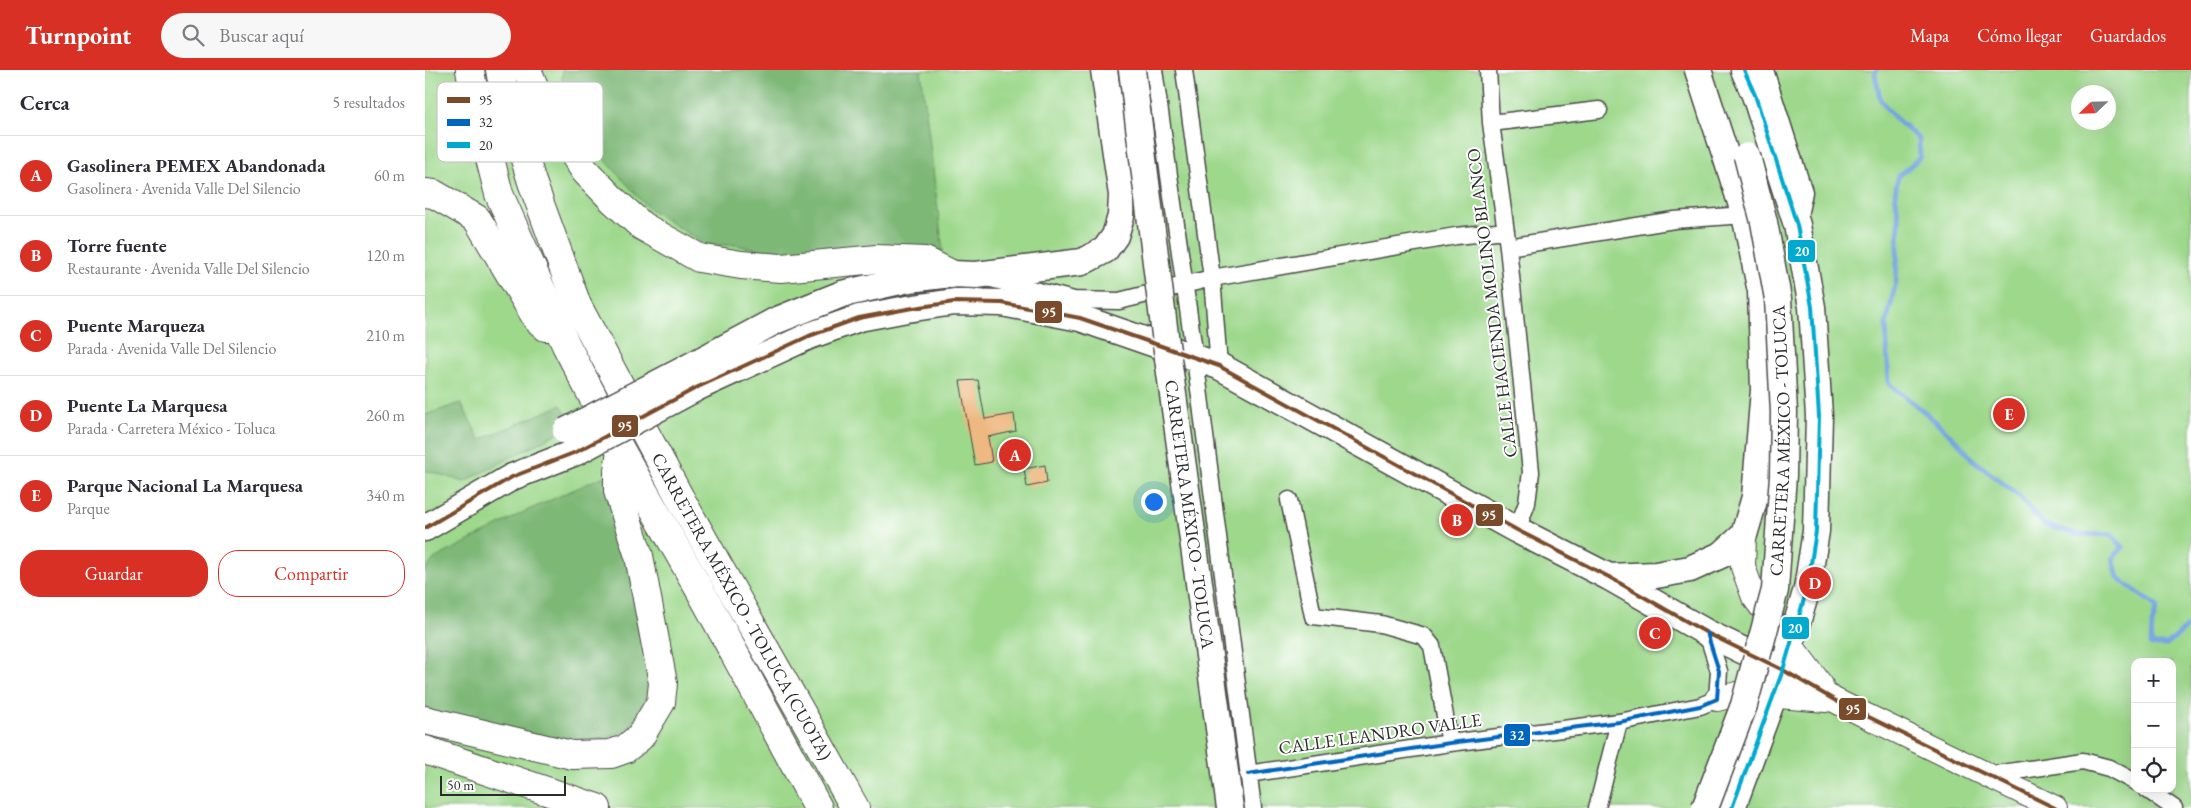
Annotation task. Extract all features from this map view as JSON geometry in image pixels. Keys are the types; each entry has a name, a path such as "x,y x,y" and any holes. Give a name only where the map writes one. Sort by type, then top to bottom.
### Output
{"highway":[{"path":"527,70 532,82"},
{"name":"CARRETERA MÉXICO - TOLUCA (CUOTA)","path":"491,162 499,194 566,345 621,451 711,609 818,808"},
{"name":"CARRETERA MÉXICO - TOLUCA (CUOTA)","path":"526,162 577,305 680,498 855,808"},
{"path":"579,162 585,171 613,200 643,226 699,258 741,265 781,268 877,260 925,261 964,275"},
{"path":"425,192 434,194 477,219 537,318 566,345"},
{"path":"425,720 572,755 611,754 625,749 640,737 661,702 663,683 639,556 618,491 621,451"},
{"path":"425,750 597,808"}],"main road":[{"path":"425,528 571,441 693,377 775,321 842,294 909,279 1082,262 1105,250 1115,236 1121,216 1122,195 1104,70"},
{"name":"CARRETERA MÉXICO - TOLUCA","path":"1132,70 1168,361 1229,808"},
{"path":"1698,70 1745,215 1761,292 1764,390 1755,497 1744,535 1743,567 1753,596 1786,658 1836,701 1989,774 2055,808"},
{"name":"CARRETERA MÉXICO - TOLUCA","path":"1705,808 1743,705 1775,590 1783,475 1784,412 1778,299 1764,222 1747,156 1716,70"},
{"path":"1732,808 1774,694 1807,589 1816,531 1819,416 1812,307 1797,225 1755,96 1744,70"},
{"path":"954,302 964,275"},
{"path":"693,377 859,318 954,302 1002,303 1080,318 1219,366 1517,530 1609,577 1707,633 1786,658"},
{"path":"1609,577 1656,575 1690,569 1723,554 1744,535"},
{"path":"1717,699 1741,693 1774,694 1836,701"}],"street":[{"path":"1154,70 1183,285 1195,358 1247,774 1253,808"},
{"path":"1185,70 1212,278 1219,366"},
{"name":"CALLE HACIENDA MOLINO BLANCO","path":"1488,70 1491,123 1507,239 1531,472 1527,503 1517,530"},
{"path":"1765,70 1804,192 1797,225"},
{"path":"1491,123 1599,110"},
{"path":"964,275 1074,300 1119,301 1212,278 1455,236 1507,239 1675,220 1745,215"},
{"path":"1289,500 1313,616 1381,624 1424,636 1432,646 1450,744"},
{"path":"1707,633 1719,671 1717,699"},
{"name":"CALLE LEANDRO VALLE","path":"1247,774 1450,744 1619,722 1700,706 1717,699"},
{"path":"1597,808 1619,722"},
{"path":"1989,774 2083,761 2109,768 2131,780"},
{"path":"2152,793 2175,808"}],"green space":[{"path":"425,70 2191,70 2191,808 425,808"},
{"path":"563,70 921,70 943,252 789,256 736,245 706,245 648,208 603,157 603,82 563,82"},
{"path":"461,403 480,440 561,405 573,425 464,482 425,470 425,415"},
{"path":"620,469 652,691 636,725 608,738 570,742 425,710 425,571 434,559 524,512"}],"building":[{"path":"978,380 985,419 1014,414 1016,431 988,437 992,462 975,465 960,381"},
{"path":"1045,465 1047,483 1027,487 1024,469"}],"waterway":[{"path":"1877,70 1875,74 1880,99 1894,117 1919,139 1920,157 1898,177 1895,193 1899,221 1896,282 1886,324 1889,384 1926,413 1959,443 1972,459 2020,497 2043,524 2076,534 2111,535 2123,547 2113,558 2118,578 2157,607 2152,624 2151,645 2167,645 2187,627 2191,628"}],"transit line":[{"name":"20","path":"1732,808 1783,670 1807,589 1816,531 1819,416 1812,307 1797,225 1755,95 1744,70"},
{"name":"95","path":"425,528 512,477 576,452 698,387 809,336 859,318 907,309 954,302 1002,303 1080,318 1219,366 1517,530 1609,577 1707,633 1783,670 1836,701 2055,808"},
{"name":"32","path":"1248,774 1450,743 1619,722 1700,706 1717,699 1719,671 1707,633"}],"place":[{"name":"Parque Nacional La Marquesa","path":"2009,414"},
{"name":"Gasolinera PEMEX Abandonada","path":"1015,455"},
{"name":"Torre fuente","path":"1457,520"},
{"name":"Puente La Marquesa","path":"1815,583"},
{"name":"Puente Marqueza","path":"1655,633"}]}
